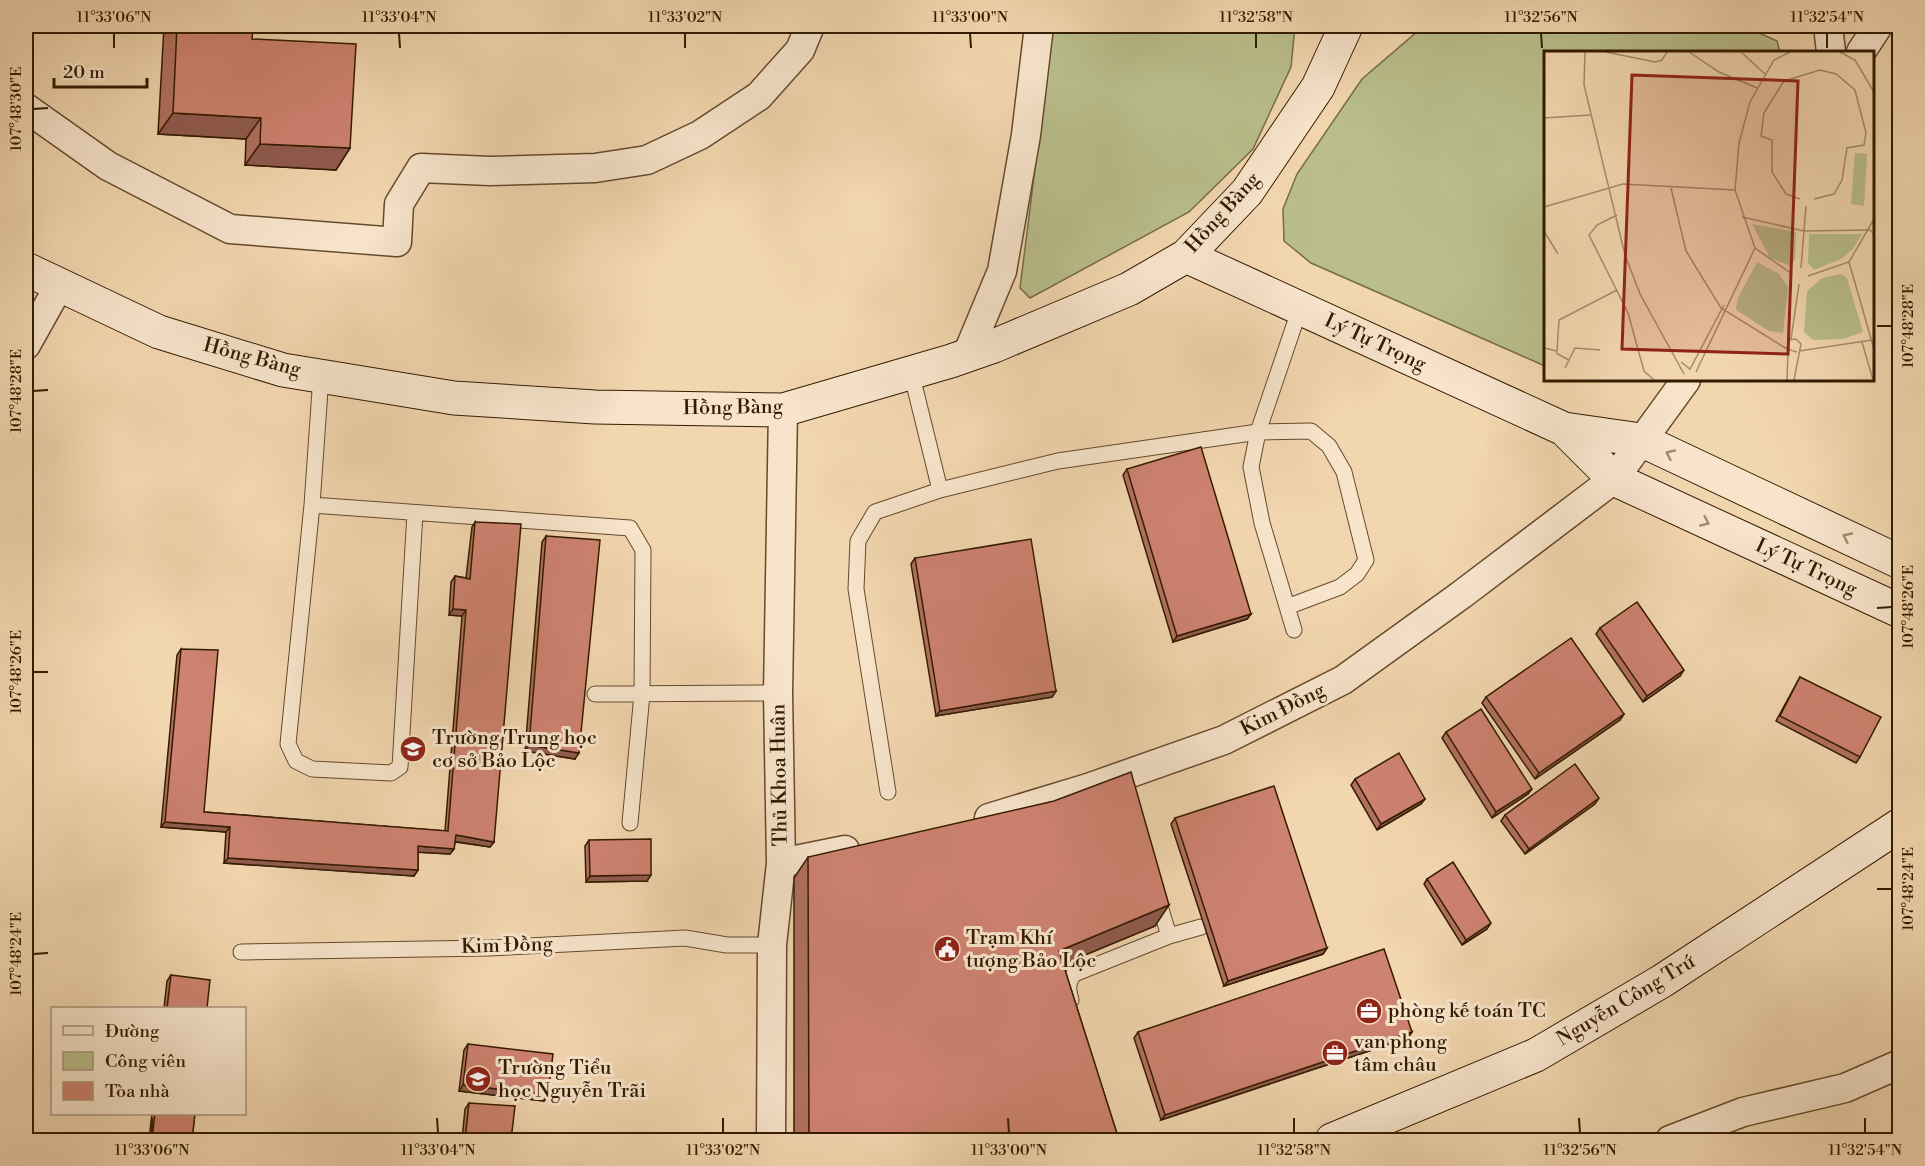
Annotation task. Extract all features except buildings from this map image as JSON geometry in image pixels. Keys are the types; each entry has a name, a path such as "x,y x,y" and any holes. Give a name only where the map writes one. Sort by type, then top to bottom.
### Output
{"street":[{"path":"26,108 108,166 230,230 397,242 399,204 421,168 490,171 595,168 647,160 700,135 759,96 800,50 810,26"},
{"path":"967,355 1002,272 1026,135 1039,26"},
{"name":"Hồng Bàng","path":"26,269 159,332 283,370 465,398 595,407 783,410 994,346 1129,289 1186,256 1247,192 1318,87 1346,26"},
{"path":"1828,26 1831,51"},
{"path":"1862,51 1878,26"},
{"name":"Lý Tự Trọng","path":"1186,256 1564,429 1641,440 1899,562"},
{"path":"26,345 59,286"},
{"name":"Kim Đồng","path":"970,824 1088,788 1125,781 1224,740 1343,680 1461,595 1614,479 1685,381"},
{"name":"Thủ Khoa Huân","path":"771,1140 772,945 781,863 778,693 783,410"},
{"name":"Lý Tự Trọng","path":"1564,429 1614,479 1899,611"},
{"name":"Nguyễn Công Trứ","path":"1332,1140 1536,1055 1662,981 1899,825"},
{"path":"781,863 870,845"},
{"path":"1670,1140 1743,1112 1845,1088 1899,1064"}],"lane":[{"path":"1294,630 1262,523 1251,466 1258,432 1300,308"},
{"path":"911,372 940,490"},
{"path":"321,376 312,505 288,744 296,761 312,770 391,773 400,767 415,513"},
{"path":"888,792 856,589 858,541 875,512 940,490 1058,461 1258,432 1311,432 1329,446 1344,472 1366,560 1357,574 1340,586 1287,607"},
{"path":"312,505 630,528 644,550 642,694 630,823"},
{"path":"595,694 778,693"},
{"path":"1153,879 1169,936"},
{"path":"1075,1011 1068,990 1069,982 1074,974 1169,936 1201,927"},
{"name":"Kim Đồng","path":"241,952 489,948 685,938 727,945 772,945"}],"green space":[{"path":"1053,26 1295,26 1291,67 1253,149 1189,212 1030,298 1020,288"},
{"path":"1430,26 1746,27 1777,41 1780,51 1544,51 1544,366 1311,263 1284,241 1283,209 1297,174 1362,79 1418,31"}],"place":[{"name":"Trường Trung học cơ sở Bảo Lộc","path":"413,749"},
{"name":"Trạm Khí tượng Bảo Lộc","path":"947,949"},
{"name":"phòng kế toán TC","path":"1369,1011"},
{"name":"van phong tâm châu","path":"1335,1053"},
{"name":"Trường Tiểu học Nguyễn Trãi","path":"478,1079"}]}
